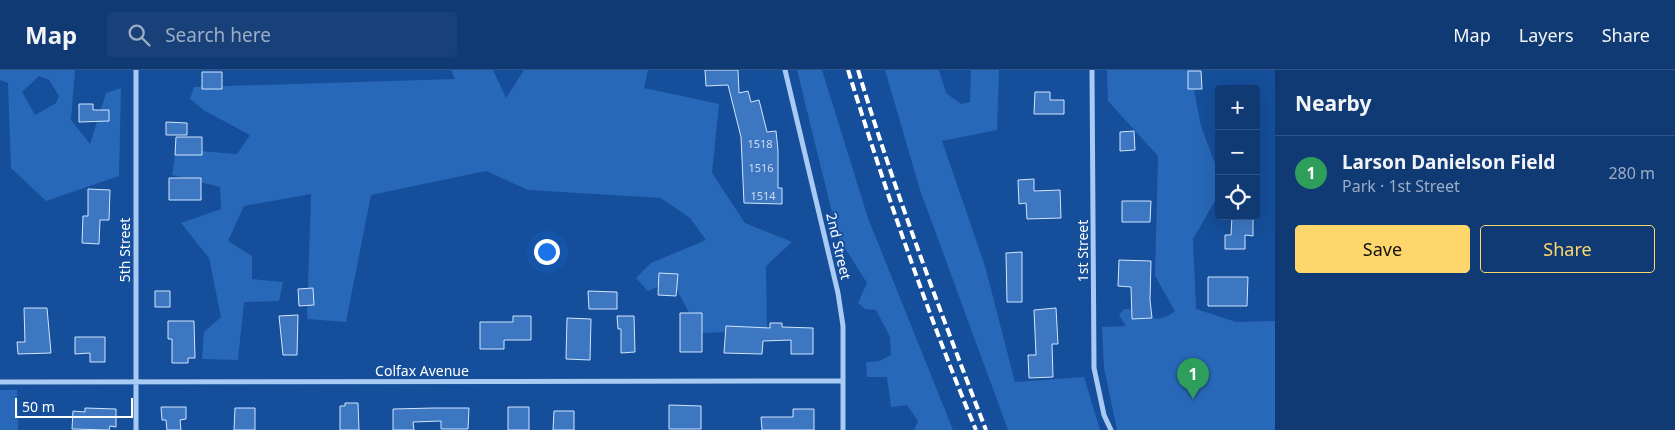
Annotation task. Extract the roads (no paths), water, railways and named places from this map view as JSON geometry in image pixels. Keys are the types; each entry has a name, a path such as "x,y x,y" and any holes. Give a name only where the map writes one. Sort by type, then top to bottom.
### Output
{"street":[{"name":"5th Street","path":"136,70 136,430"},
{"name":"2nd Street","path":"785,70 838,293 842,326 843,430"},
{"name":"1st Street","path":"1092,70 1094,368 1104,415 1111,430"},
{"name":"Colfax Avenue","path":"0,382 844,381"}],"railway":[{"path":"848,70 908,252 976,430"},
{"path":"858,70 903,206 986,430"}],"place":[{"name":"Larson Danielson Field","path":"1193,399"}]}
